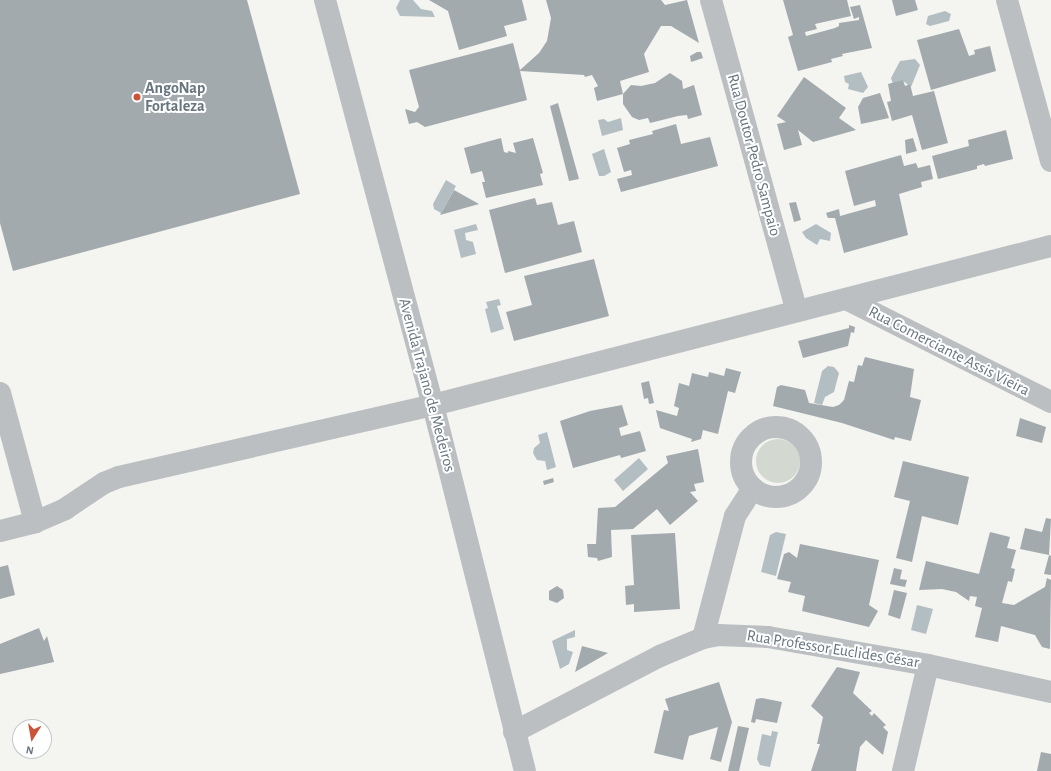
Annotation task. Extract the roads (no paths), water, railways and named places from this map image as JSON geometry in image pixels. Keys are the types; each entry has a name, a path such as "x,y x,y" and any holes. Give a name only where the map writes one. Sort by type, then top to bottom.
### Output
{"street":[{"name":"Avenida Trajano de Medeiros","path":"325,0 433,405 525,771"},
{"name":"Rua Doutor Pedro Sampaio","path":"711,0 796,310"},
{"path":"1007,0 1051,161"},
{"path":"0,531 35,522 64,509 104,483 119,478 433,405 796,310 848,300 1051,246"},
{"name":"Rua Comerciante Assis Vieira","path":"848,300 1051,402"},
{"path":"0,393 35,522"},
{"path":"703,638 735,516 753,488"},
{"name":"Rua Professor Euclides César","path":"514,732 660,656 703,638 735,634 768,637 928,664 1051,692"},
{"path":"903,771 928,664"}],"place":[{"name":"AngoNap Fortaleza","path":"137,97"}]}
